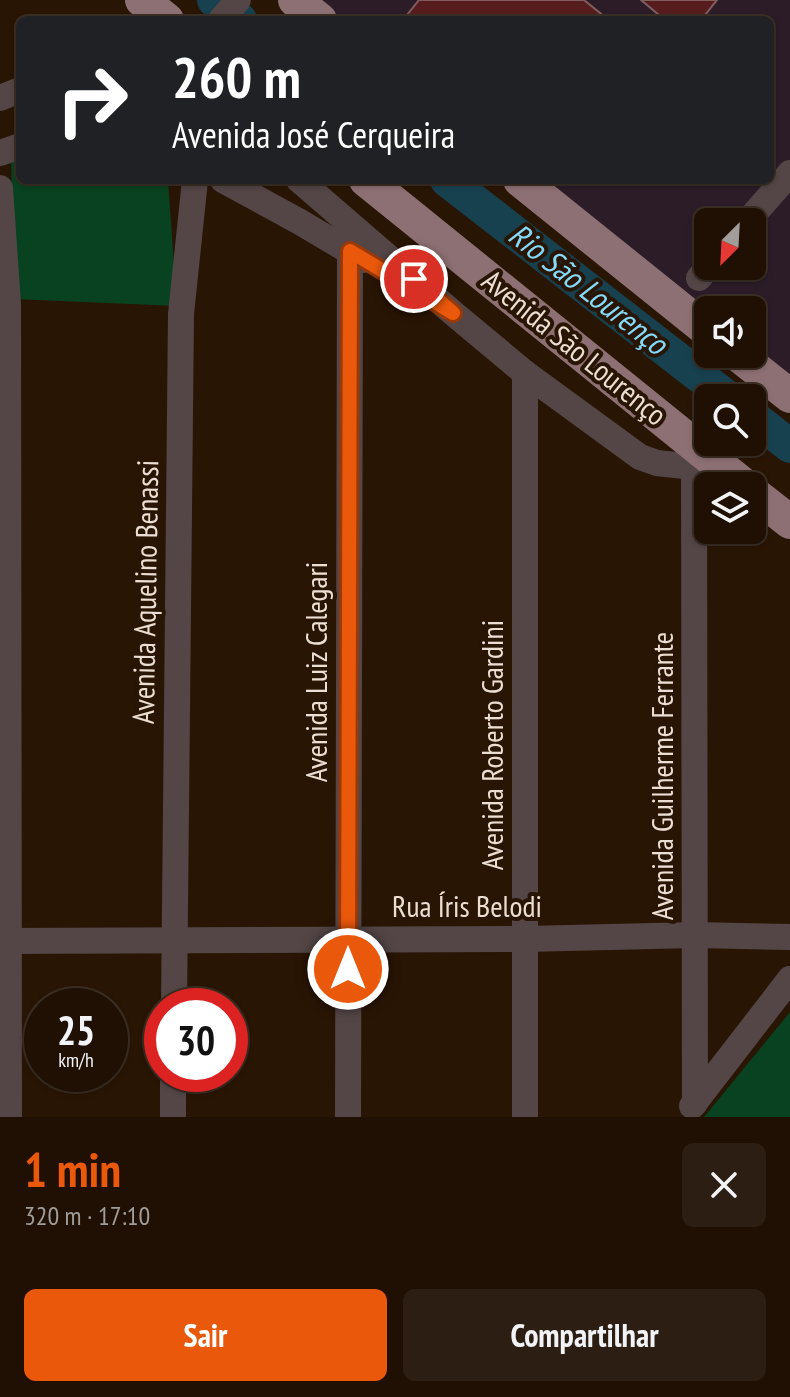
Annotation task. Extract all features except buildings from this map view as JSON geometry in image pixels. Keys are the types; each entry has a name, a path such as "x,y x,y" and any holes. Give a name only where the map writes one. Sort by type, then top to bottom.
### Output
{"main road":[{"path":"141,0 162,16"},
{"path":"295,0 315,16"},
{"name":"Avenida São Lourenço","path":"371,184 716,468"},
{"path":"525,184 694,320"},
{"path":"755,368 790,396"},
{"path":"766,503 790,522"}],"street":[{"path":"224,16 238,0"},
{"path":"759,208 790,173"},
{"name":"Avenida Aquelino Benassi","path":"174,988 181,314 195,184"},
{"path":"230,184 300,222 352,240"},
{"path":"303,184 352,240 453,313 525,373 640,457 657,463 716,468"},
{"path":"0,188 8,304 5,941 9,1117"},
{"name":"Avenida Luiz Calegari","path":"348,1117 352,240"},
{"name":"Avenida Roberto Gardini","path":"525,373 525,1117"},
{"name":"Avenida Guilherme Ferrante","path":"689,1110 716,468"},
{"name":"Rua Íris Belodi","path":"5,941 525,939 695,935 790,937"},
{"path":"689,1110 790,979"},
{"path":"173,1092 173,1117"}],"shaded area":[{"path":"319,0 790,0 790,381 766,361 766,296 694,296 694,299 547,184 774,184 774,16 339,16"}],"green space":[{"path":"16,157 16,184 168,184 177,306 14,299 11,159"},
{"path":"790,1012 790,1117 704,1117"}],"waterway":[{"name":"Rio São Lourenço","path":"214,0 235,16"},
{"name":"Rio São Lourenço","path":"452,184 710,384"},
{"name":"Rio São Lourenço","path":"766,427 790,446"}],"route":[{"path":"348,969 350,251 453,313 414,279"}]}
